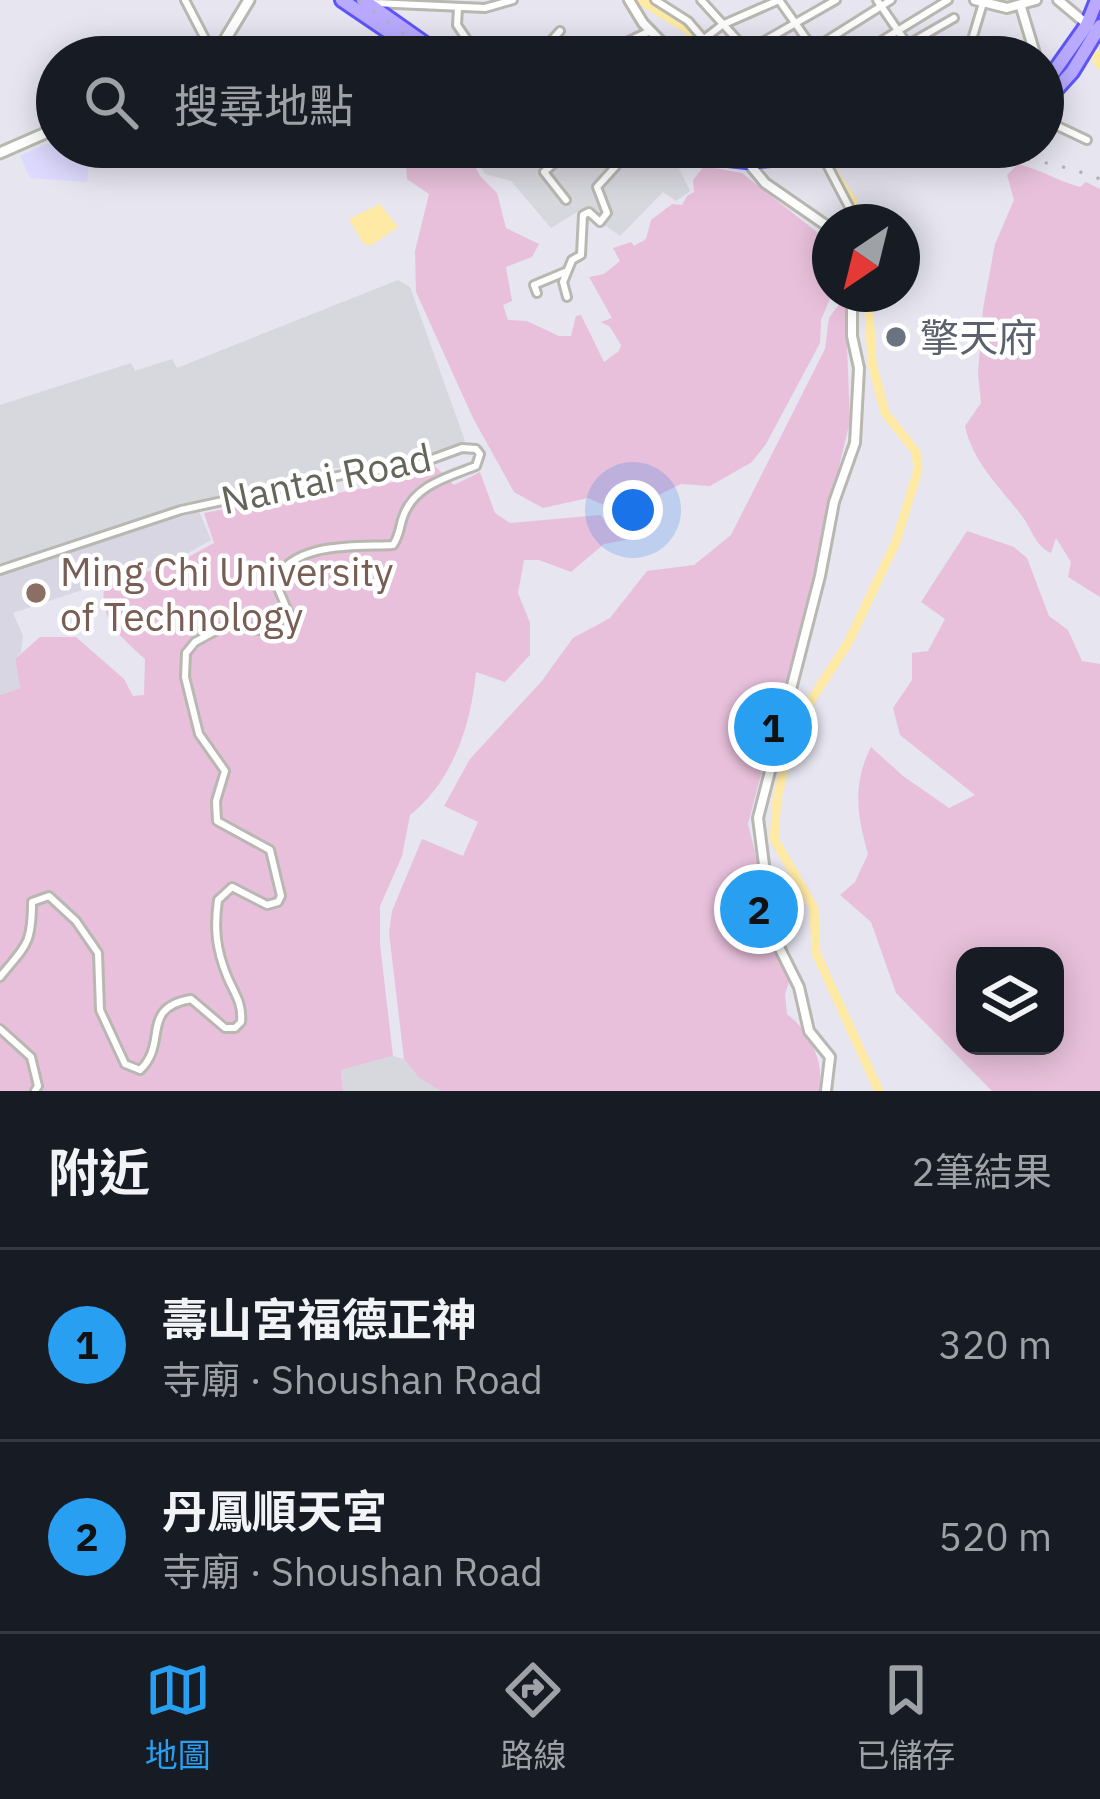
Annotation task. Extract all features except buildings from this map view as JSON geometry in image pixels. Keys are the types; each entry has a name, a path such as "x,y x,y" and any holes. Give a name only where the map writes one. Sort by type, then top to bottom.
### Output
{"main road":[{"path":"223,36 248,0"},
{"path":"1064,78 1096,28 1097,0"},
{"path":"355,2 399,36"},
{"path":"355,2 410,36"},
{"path":"0,153 36,137"}],"street":[{"path":"185,0 201,36"},
{"path":"355,2 458,8 497,7 512,0"},
{"path":"629,0 655,36"},
{"path":"655,0 688,21 701,36"},
{"path":"708,36 779,0 804,36"},
{"path":"774,36 836,0"},
{"path":"832,36 891,0"},
{"path":"890,36 948,0"},
{"path":"1058,0 1096,28"},
{"path":"704,1 733,36"},
{"path":"972,36 979,2 1028,3 1033,36"},
{"path":"880,3 901,36"},
{"path":"458,8 457,25 465,36"},
{"path":"923,36 954,19"},
{"path":"555,36 560,31"},
{"path":"639,36 650,31"},
{"path":"1064,129 1087,140"},
{"path":"549,168 544,172 566,200"},
{"path":"568,297 563,282 572,260 581,255 584,215 590,212 600,222 608,213 597,187 614,168"},
{"path":"754,168 765,183 812,216"},
{"path":"826,168 847,204"},
{"path":"537,293 534,285 568,270"},
{"path":"826,1091 830,1057 809,1031 799,987 776,943 758,818 820,576 834,502 855,443 859,368 852,312"},
{"name":"Nantai Road","path":"0,570 181,509 342,475 412,466 462,448 480,454 476,466 421,491 403,517 393,545 367,542 310,553 280,570 275,581 291,619 284,631 230,623 195,642 186,653 184,677 200,734 225,771 216,801 217,821 270,850 281,896 267,905 232,887 218,900 215,942 238,997 241,1022 225,1028 191,999 171,1003 160,1012 148,1062 140,1070 131,1070 100,1010 98,953 76,921 49,896 32,902 28,943 20,959 0,977"},
{"path":"0,1030 31,1057 35,1091"}],"shaded area":[{"path":"36,149 36,168 88,168 87,182 30,178 20,156"},
{"path":"406,168 476,168 497,193 506,228 539,244 532,257 506,267 512,301 503,305 508,320 527,321 559,336 571,336 576,316 581,315 604,362 621,345 601,322 612,318 589,277 604,274 620,261 613,248 646,239 651,220 672,204 682,205 694,192 693,180 702,168 742,173 812,228 812,312 824,312 820,343 752,462 710,486 681,484 622,513 588,498 543,508 514,492 473,418 416,292 415,251 429,194 407,179"},
{"path":"481,168 679,168 690,191 676,201 663,192 620,236 582,209 551,228 511,181 485,174"},
{"path":"1014,168 1029,168 1080,187 1086,182 1100,189 1100,597 1068,577 1071,562 1056,538 1051,553 1037,542 981,463 965,426 981,403 978,373 983,309 995,244 1014,200 1007,175"},
{"path":"380,204 398,227 370,246 363,243 349,219"},
{"path":"398,280 410,287 465,441 388,467 332,468 181,506 0,565 0,405 131,363 135,371 172,359 177,368"},
{"path":"833,312 846,312 850,421 779,718 754,731 759,738 770,740 748,824 764,888 737,907 766,922 790,979 785,994 787,1014 803,1030 818,1059 819,1091 441,1091 419,1078 404,1059 389,933 392,911 422,839 463,856 478,822 444,806 470,759 541,682 573,638 610,618 647,571 694,565 731,535 825,349"},
{"path":"434,465 454,485 480,472 495,513 510,523 600,515 621,538 637,538 604,544 571,572 539,560 524,560 518,593 530,623 530,655 505,682 476,672 457,751 438,786 410,815 402,856 380,906 393,1056 341,1070 343,1091 0,1091 0,695 20,688 15,659 40,637 76,637 124,679 133,696 144,695 145,659 108,617 105,585 181,561 214,543 204,513 265,501 268,507 393,482"},
{"name":"Ming Chi University of Technology","path":"199,511 211,540 181,557 13,613 23,636 15,659 20,688 0,695 0,574"},
{"path":"967,531 1014,547 1027,558 1049,616 1068,630 1082,661 1100,664 1100,1091 992,1091 957,1055 1064,1055 1064,947 956,947 956,1054 896,993 871,922 840,895 855,882 868,854 858,800 871,747 949,808 975,795 900,735 893,708 912,680 912,653 928,651 945,619 921,602"},
{"path":"393,1056 404,1059 419,1078 441,1091 343,1091 341,1070"}],"waterway":[{"path":"640,0 693,36"},
{"path":"1094,52 1100,65"},
{"path":"831,168 853,202"},
{"path":"869,312 872,363 885,413 916,452 918,470 896,542 848,643 793,728 777,799 774,839 814,908 816,953 879,1091"},
{"path":"721,897 773,888 795,875"},
{"path":"874,1091 877,1085"}],"railway":[{"path":"358,0 407,36"},
{"path":"1062,168 1100,179"}],"place":[{"name":"擎天府","path":"896,337"},
{"name":"Ming Chi University of Technology","path":"36,593"},
{"name":"壽山宮福德正神","path":"773,727"},
{"name":"丹鳳順天宮","path":"759,909"}]}
